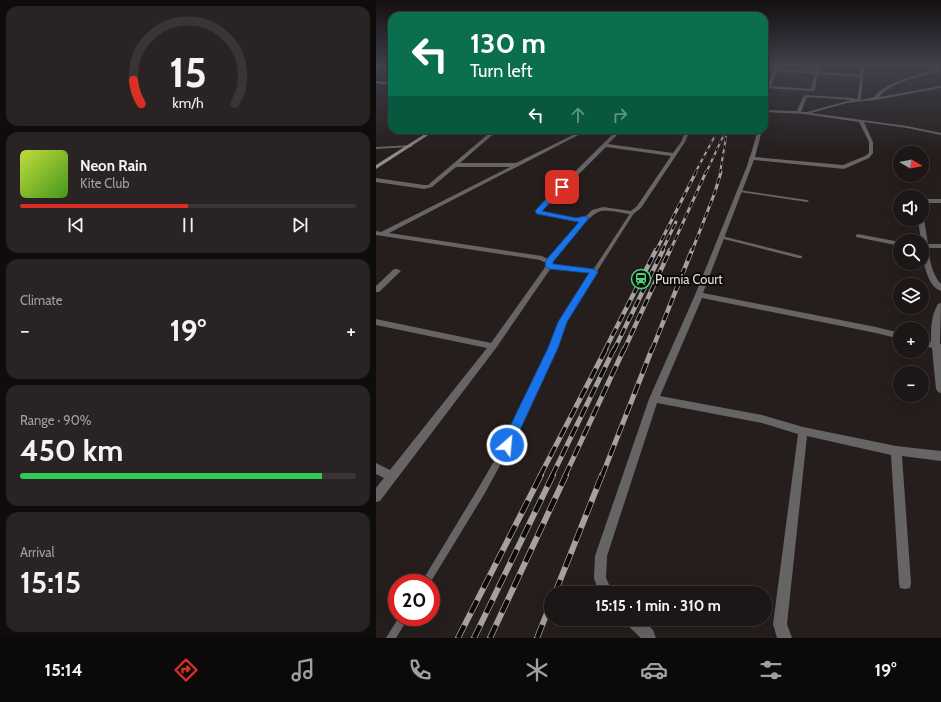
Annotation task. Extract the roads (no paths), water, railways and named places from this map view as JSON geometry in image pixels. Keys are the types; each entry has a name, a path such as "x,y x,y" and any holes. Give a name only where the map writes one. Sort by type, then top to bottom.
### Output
{"street":[{"path":"860,99 861,95"},
{"path":"875,99 878,95"},
{"path":"804,114 849,103 898,95"},
{"path":"798,113 804,97 806,96 860,99"},
{"path":"849,103 860,99"},
{"path":"768,111 798,113 907,127 941,134"},
{"path":"752,158 844,167 863,159 871,153 871,142 861,121"},
{"path":"376,167 428,134"},
{"path":"376,180 427,187 434,183 491,134"},
{"path":"379,234 578,134"},
{"path":"585,218 576,220 540,213 538,211 616,134"},
{"path":"376,497 493,346 549,264 585,218 594,211 603,209 632,213 639,208 684,140 686,134"},
{"path":"603,586 600,578 601,556 654,399 699,295 722,237 752,158 759,134"},
{"path":"604,145 674,155"},
{"path":"376,148 410,146"},
{"path":"455,165 519,165"},
{"path":"929,201 941,201"},
{"path":"379,234 542,258 549,264 594,272"},
{"path":"858,236 893,243"},
{"path":"929,246 941,246"},
{"path":"929,270 934,281 941,289"},
{"path":"376,290 397,271"},
{"path":"699,295 893,334"},
{"path":"941,306 937,309 936,314 941,389"},
{"path":"376,322 493,346"},
{"path":"654,399 762,419 803,431 896,452 941,456"},
{"path":"785,638 783,636 780,624 803,431"},
{"path":"896,452 905,583"},
{"path":"376,468 391,477"},
{"path":"638,626 648,635 649,638"}],"lane":[{"path":"740,191 807,201"},
{"path":"431,574 514,434 553,348 562,322 632,213"},
{"path":"722,237 800,258"},
{"path":"391,638 398,626"}],"railway":[{"path":"695,173 716,134"},
{"path":"706,173 724,134"},
{"path":"720,173 726,137"},
{"path":"656,251 696,172"},
{"path":"670,251 706,172"},
{"path":"692,251 715,192 721,172"},
{"path":"662,251 676,222"},
{"path":"605,350 656,250"},
{"path":"614,350 663,250"},
{"path":"624,350 670,250"},
{"path":"652,350 692,250"},
{"path":"540,476 606,349"},
{"path":"552,476 614,349"},
{"path":"565,476 624,349"},
{"path":"602,476 652,349"},
{"path":"458,638 541,475"},
{"path":"474,638 553,475"},
{"path":"490,638 566,475"},
{"path":"558,586 602,475"},
{"path":"537,638 544,620"}],"place":[{"name":"Purnia Court","path":"641,279"}]}
